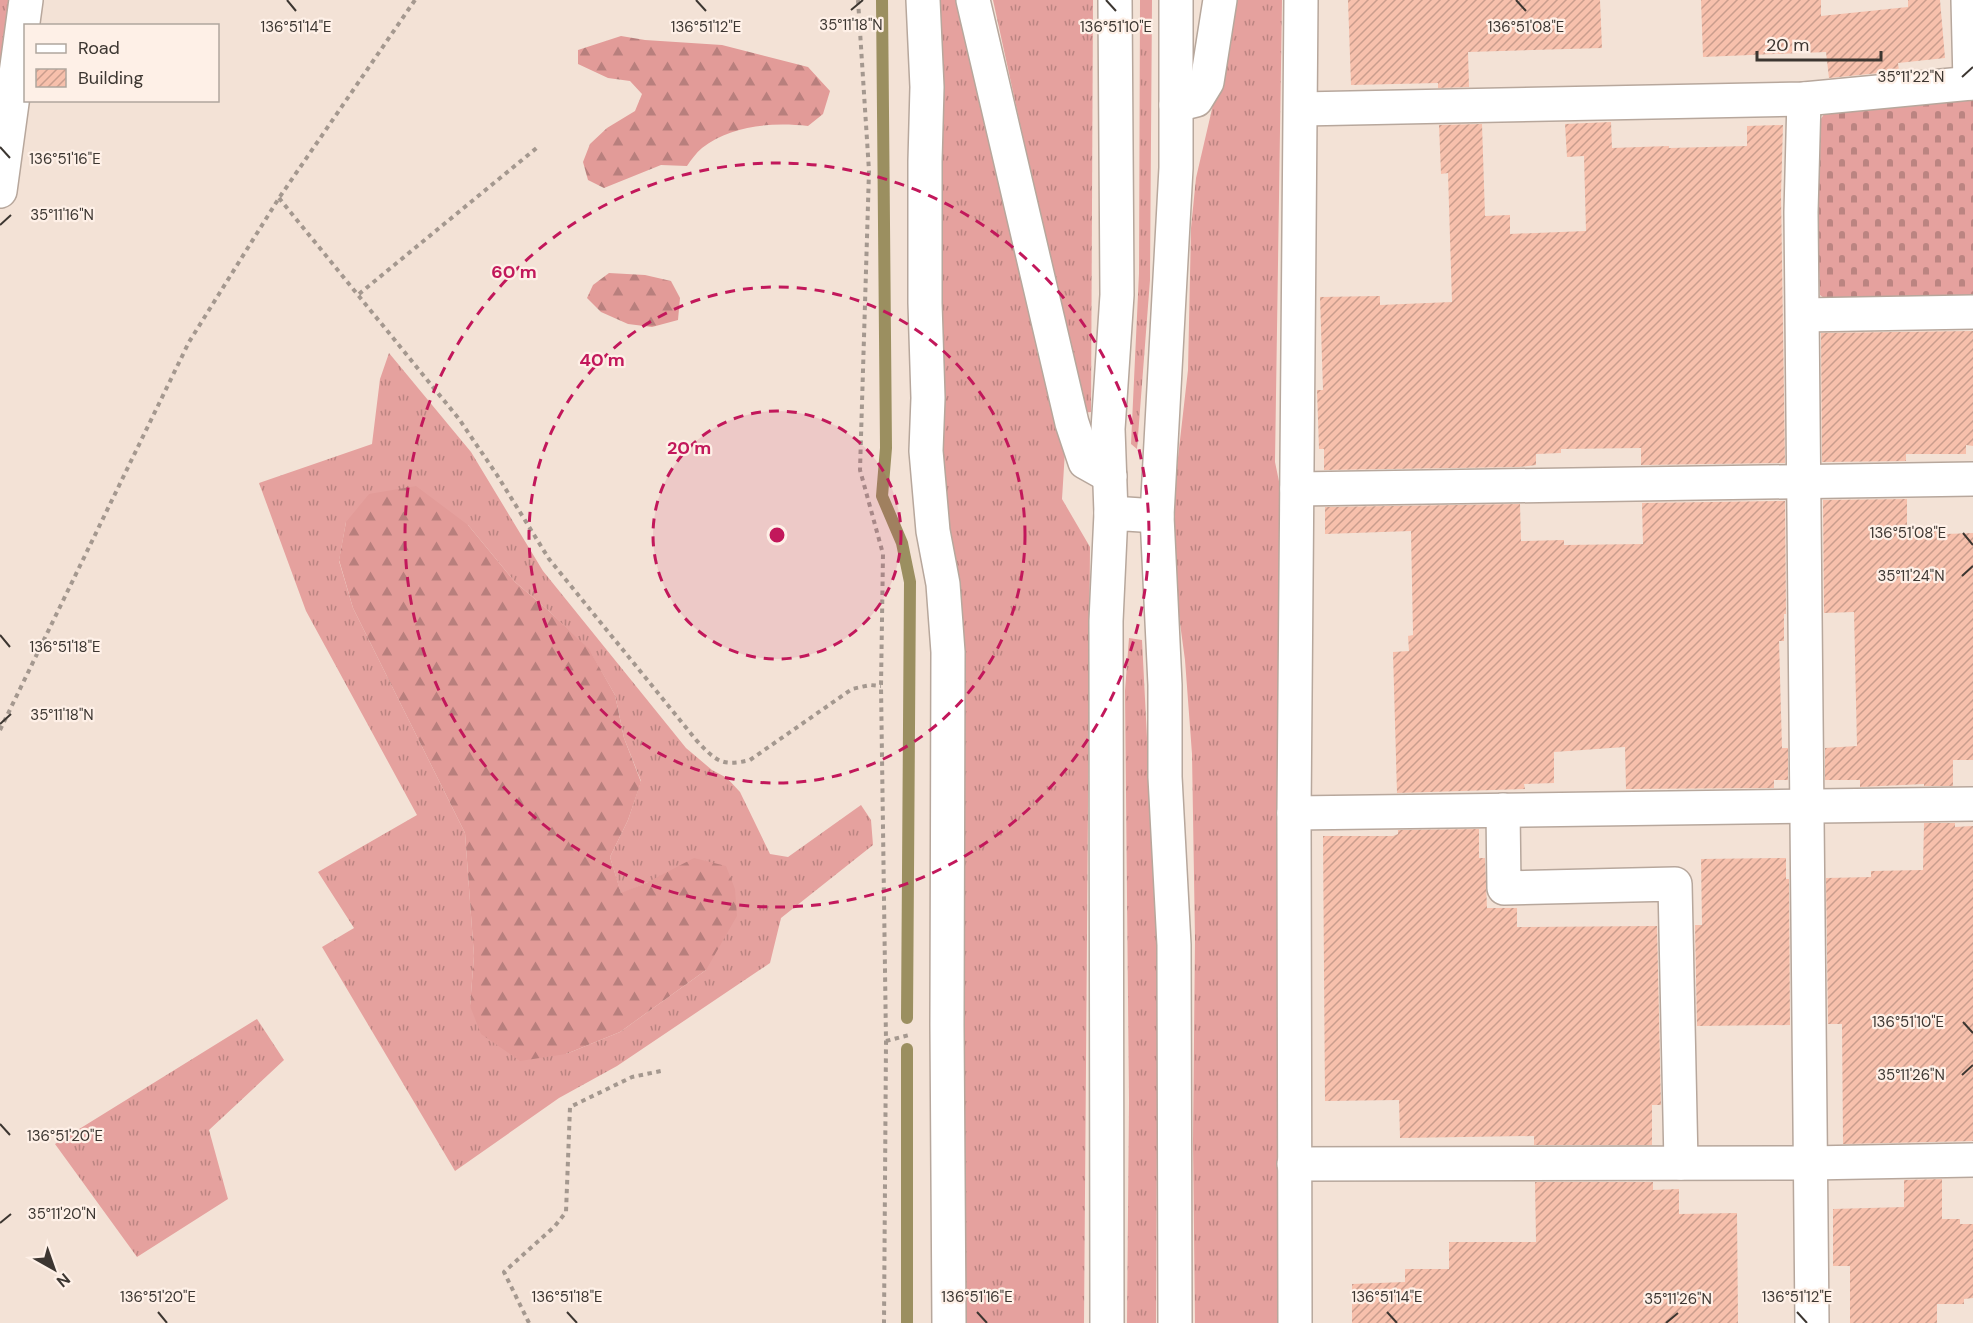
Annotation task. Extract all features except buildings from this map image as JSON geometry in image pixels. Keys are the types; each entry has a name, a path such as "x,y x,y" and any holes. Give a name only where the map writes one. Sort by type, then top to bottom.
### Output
{"street":[{"path":"0,191 26,0"},
{"path":"923,0 927,87 925,303 928,398 926,451 933,531 943,584 948,652 949,1323"},
{"path":"973,0 1072,423 1085,462 1110,476"},
{"path":"1107,1323 1106,621 1111,513 1108,429 1117,295 1115,0"},
{"path":"1175,1323 1174,945 1165,777 1165,685 1157,516 1176,168 1176,0"},
{"path":"1176,105 1196,100 1207,82 1220,0"},
{"path":"1295,1323 1294,813 1301,0"},
{"path":"1301,109 1804,99 1972,83 1968,0"},
{"path":"1804,99 1801,212 1812,1323"},
{"path":"1803,315 1973,312"},
{"path":"1297,489 1973,479"},
{"path":"1111,513 1157,516"},
{"path":"1294,813 1973,804"},
{"path":"1503,810 1504,888 1675,884 1682,1163"},
{"path":"1294,1164 1810,1163 1973,1160"}],"path":[{"path":"0,730 189,342 279,198 415,0"},
{"path":"858,0 869,171 860,470 883,554 881,686 886,1041 884,1323"},
{"path":"359,294 539,146"},
{"path":"279,198 459,418 549,559 713,757 732,764 750,760 852,688 881,686"},
{"path":"529,1323 504,1272 555,1226 566,1212 570,1107 632,1077 661,1071"}],"green space":[{"path":"0,0 15,0 0,123"},
{"path":"936,0 960,0 1065,451 1062,499 1090,547 1084,1323 960,1323 939,482"},
{"path":"993,0 1093,0 1091,412 1083,413"},
{"path":"1140,0 1152,0 1150,280 1137,449 1131,444 1139,273"},
{"path":"1231,0 1282,0 1275,462 1282,496 1283,1323 1195,1323 1193,1141 1195,938 1192,754 1185,660 1176,594 1173,531 1177,466 1188,370 1191,228 1196,178 1212,109"},
{"path":"621,36 645,40 722,45 808,67 830,91 823,114 808,126 767,125 726,134 702,148 687,166 661,165 604,188 588,180 583,162 590,144 607,128 635,111 642,94 630,81 608,78 578,64 578,50"},
{"path":"1973,100 1973,304 1837,308 1820,295 1814,130 1824,114"},
{"path":"609,273 645,275 671,281 680,298 678,320 652,327 628,324 601,312 587,298 593,285"},
{"path":"389,353 471,452 543,571 686,748 712,770 727,778 740,792 770,854 788,857 861,805 871,820 873,845 781,918 770,963 617,1066 559,1098 455,1171 322,947 354,928 318,872 417,815 306,611 259,483 372,444 380,379","holes":["346,522 468,525 515,582 589,650 615,695 624,738 641,781 628,820 610,857 621,894 648,882 706,970 620,1032 566,1054 470,1006 474,956 465,833 353,608 339,561"]},
{"path":"416,486 468,525 515,582 589,649 615,695 624,738 641,782 628,820 610,857 621,893 694,858 726,866 735,889 737,916 706,970 620,1032 566,1054 520,1061 481,1034 470,1006 474,956 465,833 353,608 339,560 346,522 369,494"},
{"path":"1129,638 1142,640 1158,954 1156,1323 1127,1323 1129,1101 1125,691"},
{"path":"257,1019 284,1060 209,1130 228,1199 137,1257 55,1144"}],"waterway":[{"path":"882,0 886,448 882,496 902,543 910,582 907,1018"},
{"path":"907,1049 907,1323"}]}
